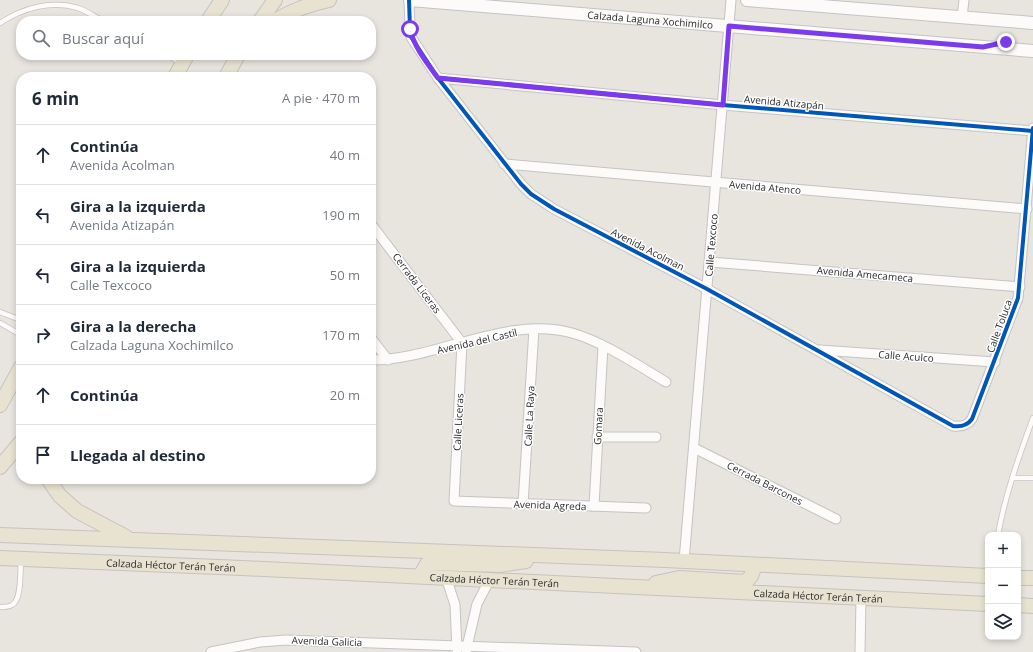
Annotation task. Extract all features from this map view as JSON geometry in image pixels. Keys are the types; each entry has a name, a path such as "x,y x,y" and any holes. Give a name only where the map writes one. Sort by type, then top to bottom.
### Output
{"main road":[{"path":"211,16 222,0"},
{"path":"264,16 275,0"},
{"path":"282,16 306,6 329,0"},
{"name":"Calzada Laguna Xochimilco","path":"410,0 1033,51"},
{"path":"747,0 1033,23"},
{"path":"983,47 1000,42 1033,44"},
{"path":"178,72 184,60"},
{"path":"229,72 235,60"},
{"path":"0,405 16,376"},
{"path":"0,467 16,448"},
{"path":"52,484 60,496 77,511 132,540"},
{"path":"0,535 554,556 985,576"},
{"path":"420,576 427,564 430,563 500,565 554,556"},
{"name":"Calzada Héctor Terán Terán","path":"0,558 490,579 985,604"},
{"path":"640,587 679,578 746,582 751,576 756,565"},
{"path":"1021,578 1033,578"},
{"path":"1021,605 1033,606"}],"street":[{"name":"Avenida Acolman","path":"410,0 411,37 438,78 504,164 531,194 554,209 708,289 952,426 964,426"},
{"name":"Calle Texcoco","path":"684,562 731,0"},
{"path":"962,17 964,0"},
{"name":"Avenida Atizapán","path":"438,78 723,105 1033,131"},
{"name":"Calle Toluca","path":"964,426 969,424 972,419 1016,307 1020,287 1033,128"},
{"name":"Avenida Atenco","path":"504,164 1027,209"},
{"name":"Cerrada Liceras","path":"376,231 462,343"},
{"name":"Avenida Amecameca","path":"710,262 1020,287"},
{"name":"Avenida del Castil","path":"376,360 388,360 408,356 506,332 534,329 556,330 572,333 603,346 666,382"},
{"name":"Calle La Raya","path":"524,504 534,329"},
{"name":"Calle Liceras","path":"454,501 462,343"},
{"path":"376,344 388,360"},
{"name":"Gomara","path":"594,506 603,346"},
{"name":"Calle Aculco","path":"817,350 995,362"},
{"path":"597,436 656,438"},
{"name":"Cerrada Barcones","path":"694,448 836,519"},
{"name":"Avenida Agreda","path":"454,501 646,508"},
{"path":"446,577 455,605 456,649"},
{"path":"467,650 477,604 490,579"},
{"path":"860,652 861,598"},
{"name":"Avenida Galicia","path":"211,652 260,642 286,640 467,650 636,652"}],"lane":[{"path":"0,23 15,13 34,6 53,3 66,4 79,8 94,16"},
{"path":"0,312 16,318"},
{"path":"0,323 16,332"},
{"path":"999,532 1012,478 1033,418"},
{"path":"1027,433 1033,433"},
{"path":"1012,478 1033,478"},
{"path":"0,607 13,605 17,600 19,594 21,559"}],"cycle path":[{"path":"409,0 411,37 438,78 521,184 531,194 554,209 707,289 953,426 964,426 972,419 1018,298 1033,128"},
{"path":"438,78 723,105 1033,131"}],"route":[{"path":"410,29 411,37 415,45 438,78 723,105 729,26 983,47 1000,42 1006,42"}]}
